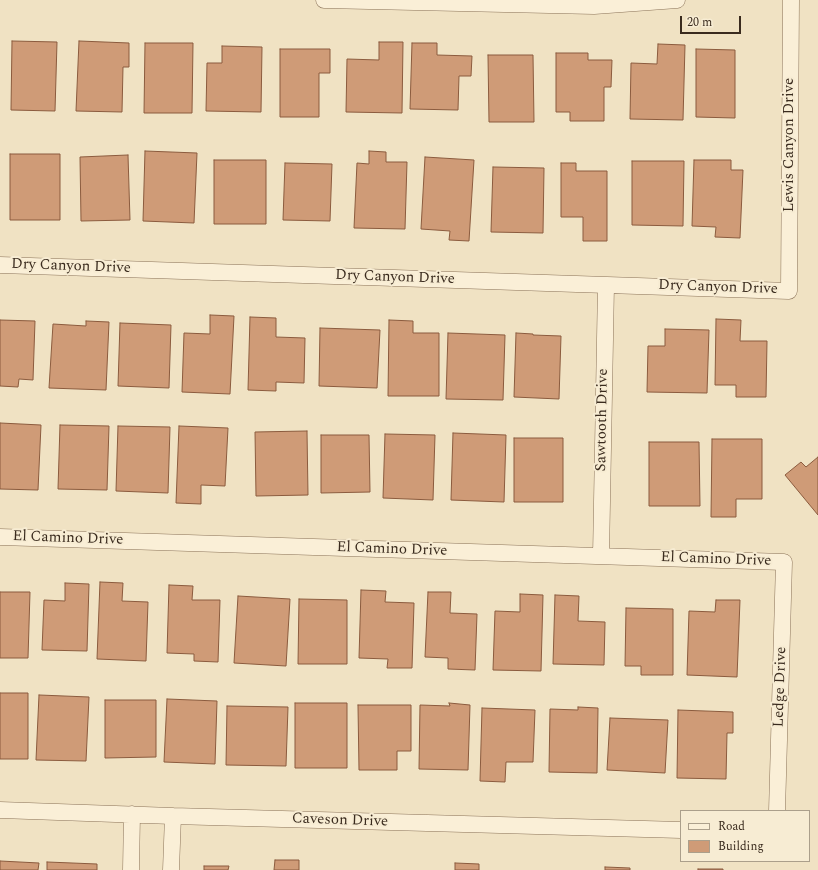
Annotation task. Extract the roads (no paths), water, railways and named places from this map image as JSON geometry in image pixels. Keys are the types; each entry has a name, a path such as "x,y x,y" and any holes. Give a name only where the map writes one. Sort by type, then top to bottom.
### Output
{"street":[{"path":"324,0 594,6 677,0"},
{"name":"Lewis Canyon Drive","path":"789,290 791,0"},
{"name":"Dry Canyon Drive","path":"0,265 789,290"},
{"name":"Sawtooth Drive","path":"601,556 606,285"},
{"name":"El Camino Drive","path":"0,537 784,562"},
{"name":"Ledge Drive","path":"777,810 784,562"},
{"name":"Caveson Drive","path":"0,810 680,830"},
{"path":"131,870 132,814"},
{"path":"171,870 173,816"}]}
